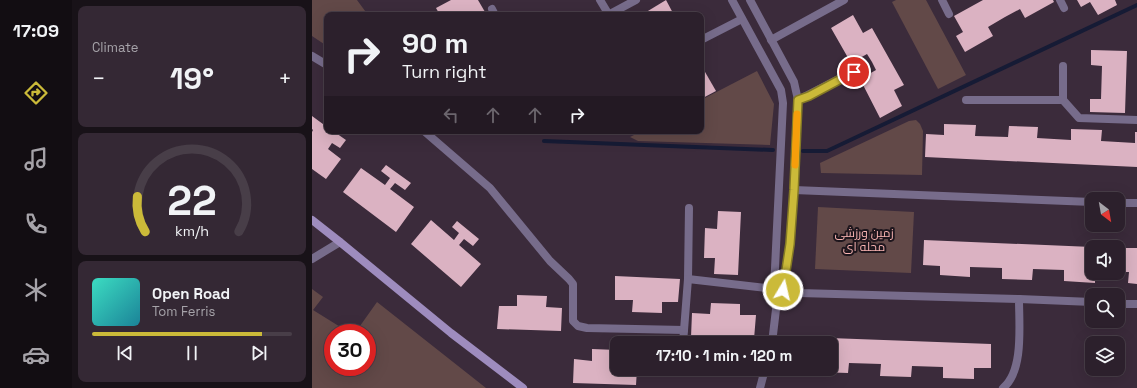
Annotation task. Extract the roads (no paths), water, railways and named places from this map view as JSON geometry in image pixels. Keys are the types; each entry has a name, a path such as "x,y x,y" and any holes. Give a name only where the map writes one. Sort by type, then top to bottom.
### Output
{"main road":[{"path":"312,220 451,333 523,388"}],"street":[{"path":"600,0 607,12"},
{"path":"614,12 636,0"},
{"path":"732,0 781,90 783,103 774,289 778,301"},
{"path":"750,0 770,40 794,82 798,100 790,244 783,290 778,301 773,336"},
{"path":"770,40 844,0"},
{"path":"942,0 949,14"},
{"path":"1060,0 1064,8"},
{"path":"704,38 742,18"},
{"path":"312,56 324,63"},
{"path":"1063,66 1063,100 1079,118 1137,120"},
{"path":"798,100 809,96 854,72"},
{"path":"966,100 1063,100"},
{"path":"427,134 490,188 550,261 569,279 573,289 572,317 575,324 582,328 684,330"},
{"path":"794,190 1085,202"},
{"path":"1125,203 1137,203"},
{"path":"684,336 688,279 689,208"},
{"path":"312,259 340,242"},
{"path":"688,279 799,293 1085,302"},
{"path":"1003,388 1007,385 1014,373 1018,359 1019,300"},
{"path":"1125,304 1137,304"},
{"path":"760,388 763,376"}],"waterway":[{"path":"803,151 827,151 1137,5"},
{"path":"544,141 773,150"}],"park label":[{"name":"زمین ورزشی محله ای","path":"864,240"}]}
